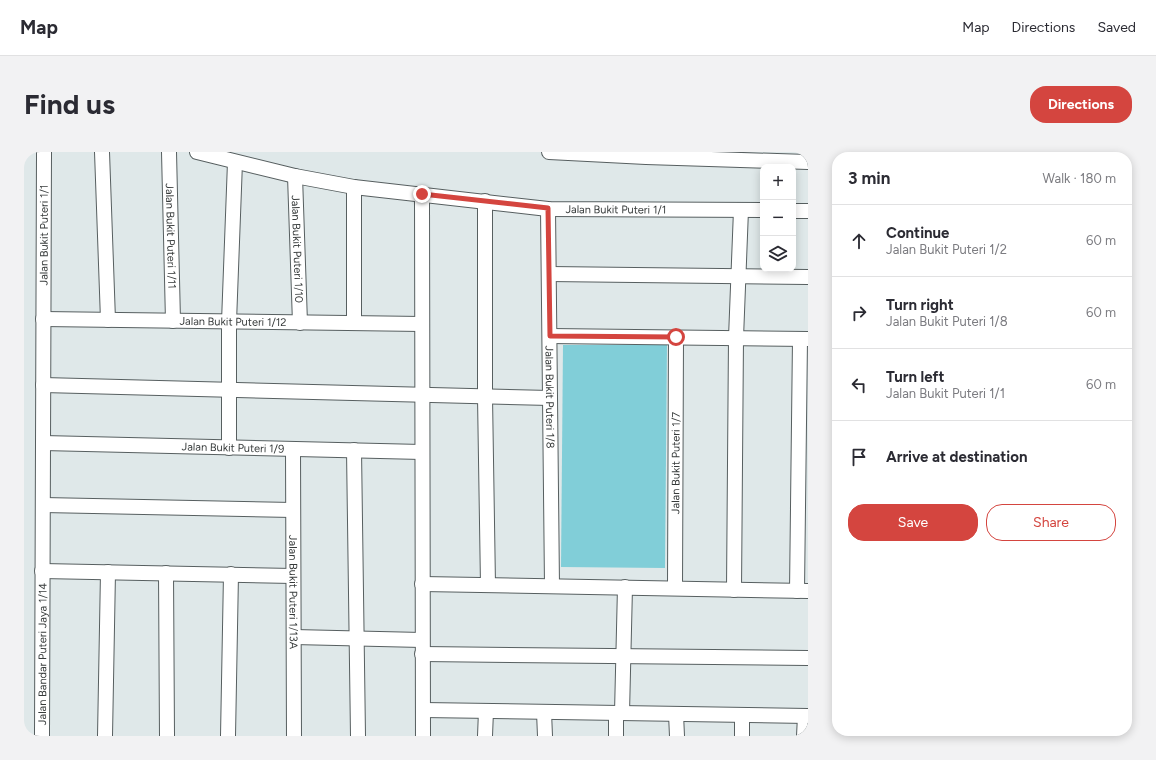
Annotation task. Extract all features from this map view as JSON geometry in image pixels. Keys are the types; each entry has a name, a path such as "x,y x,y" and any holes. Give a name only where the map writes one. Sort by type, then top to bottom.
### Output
{"street":[{"name":"Jalan Bukit Puteri 1/1","path":"43,444 44,152"},
{"path":"102,152 108,320"},
{"name":"Jalan Bukit Puteri 1/11","path":"169,152 173,321"},
{"name":"Jalan Bukit Puteri 1/1","path":"197,152 295,176 354,187 548,208 760,210"},
{"path":"549,152 646,157 808,162"},
{"path":"229,448 229,322 236,162"},
{"name":"Jalan Bukit Puteri 1/10","path":"295,176 300,322"},
{"path":"354,187 354,324"},
{"path":"422,194 423,736"},
{"path":"485,201 485,396 488,585"},
{"name":"Jalan Bukit Puteri 1/8","path":"548,208 552,586"},
{"path":"734,590 736,338 741,210"},
{"path":"796,211 808,212"},
{"path":"549,274 808,277"},
{"name":"Jalan Bukit Puteri 1/12","path":"43,319 422,324"},
{"path":"422,584 802,591 804,339 550,336"},
{"name":"Jalan Bukit Puteri 1/7","path":"676,337 676,588"},
{"path":"43,385 550,398"},
{"name":"Jalan Bukit Puteri 1/9","path":"43,444 422,452"},
{"name":"Jalan Bandar Puteri Jaya 1/14","path":"42,736 43,444"},
{"name":"Jalan Bukit Puteri 1/13A","path":"293,449 294,736"},
{"path":"354,450 358,736"},
{"path":"42,505 294,510"},
{"path":"42,571 294,576"},
{"path":"105,736 108,572"},
{"path":"166,573 167,736"},
{"path":"228,736 231,574"},
{"path":"616,736 624,655 625,587"},
{"path":"294,637 422,640"},
{"path":"422,654 808,658"},
{"path":"423,710 806,716 804,736"},
{"path":"486,711 486,736"},
{"path":"544,712 545,736"},
{"path":"676,714 677,736"},
{"path":"742,716 742,736"}],"shaded area":[{"path":"563,345 667,345 665,568 561,567"}],"route":[{"path":"422,194 548,208 550,336 676,337"}]}
